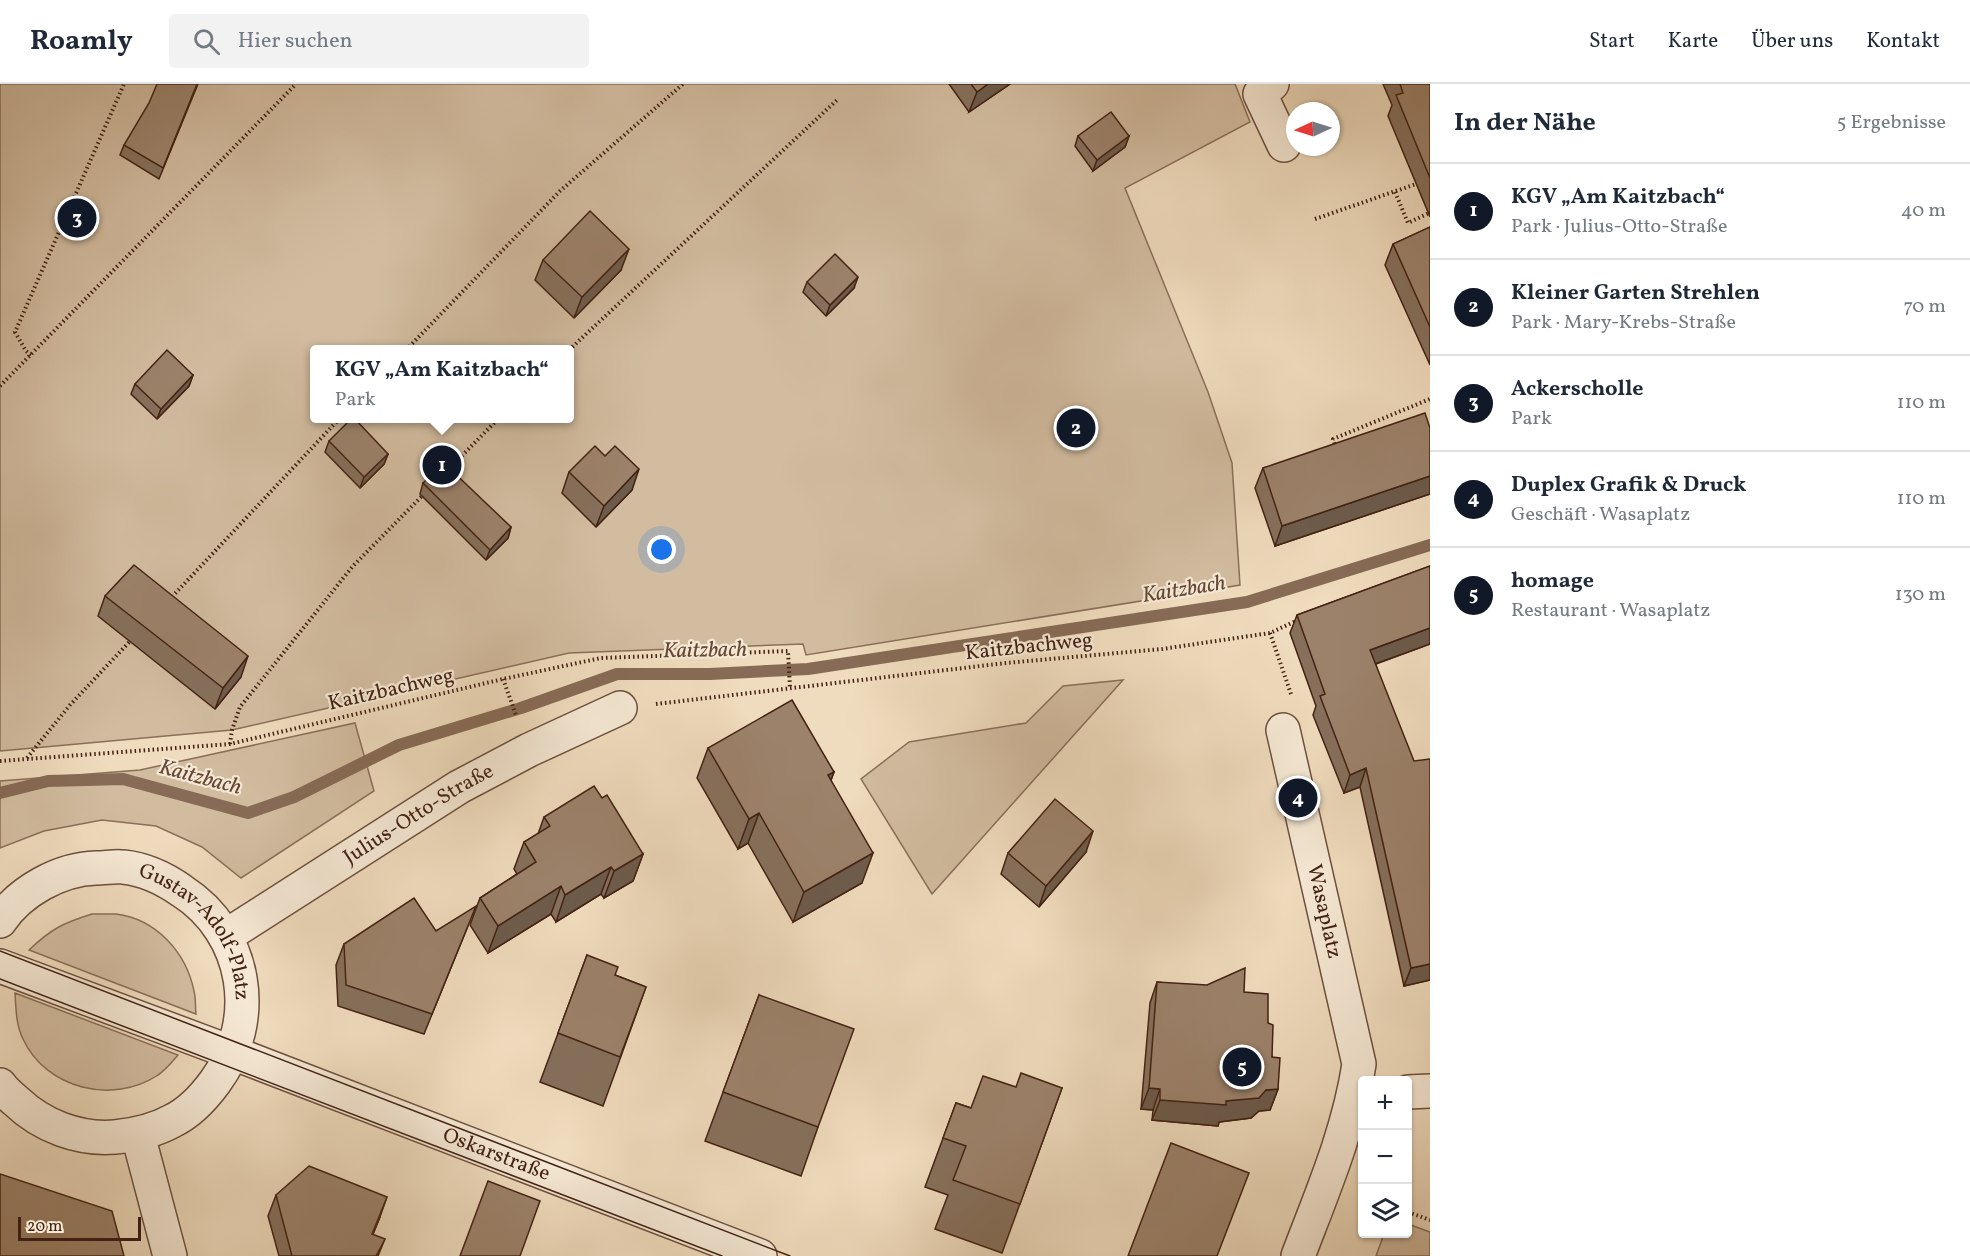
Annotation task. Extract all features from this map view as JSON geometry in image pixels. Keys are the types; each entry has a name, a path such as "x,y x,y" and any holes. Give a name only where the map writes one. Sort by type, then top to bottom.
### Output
{"street":[{"path":"1272,84 1260,94 1284,145"},
{"name":"Julius-Otto-Straße","path":"226,936 459,787 529,750 621,708"},
{"name":"Wasaplatz","path":"1283,730 1353,1036 1359,1064 1359,1076"},
{"name":"Gustav-Adolf-Platz","path":"0,921 7,910 41,883 81,868 124,867 164,879 200,903 226,936 239,970 243,1007 233,1053 227,1066 204,1097 174,1121 138,1135 100,1138 64,1131 30,1114 1,1088"},
{"name":"Oskarstraße","path":"0,966 760,1256"},
{"path":"1412,1092 1430,1090"},
{"name":"Wasaplatz","path":"1298,1256 1358,1094"},
{"path":"138,1135 170,1256"}],"path":[{"path":"31,354 26,351 15,332 124,84"},
{"path":"0,386 296,84"},
{"path":"411,345 560,191 683,84"},
{"path":"574,345 837,100"},
{"path":"1315,219 1416,184"},
{"path":"1395,192 1408,223 1429,213"},
{"path":"1338,454 1333,439 1430,399"},
{"path":"168,601 335,423"},
{"path":"442,476 494,423"},
{"path":"230,744 240,706 353,566 426,492"},
{"name":"Kaitzbachweg","path":"621,708 1006,663 1162,649 1270,633 1301,620"},
{"path":"1270,633 1293,698 1283,730"},
{"path":"26,759 70,705 136,636"},
{"name":"Kaitzbachweg","path":"0,761 230,744 601,658 788,651 790,688"},
{"path":"1412,1214 1430,1220"}],"shaded area":[{"path":"0,84 1235,84 1250,122 1125,188 1208,392 1232,463 1240,585 806,655 803,644 569,653 232,730 0,751"},
{"path":"1123,680 932,894 861,779 909,742 1026,723 1063,686"},
{"path":"355,723 374,791 241,878 202,847 156,826 102,820 44,831 0,848 0,781 140,770"},
{"path":"92,914 116,914 131,917 156,930 167,940 184,963 190,977 195,994 196,1014 29,950 58,928"},
{"path":"15,993 178,1055 158,1075 140,1084 121,1089 102,1090 82,1087 47,1070 34,1056 21,1034"},
{"path":"1412,1225 1430,1232 1430,1256 1376,1256 1383,1238 1412,1238"}],"building":[{"path":"157,84 197,84 163,168 124,145 149,103"},
{"path":"971,84 988,84 977,92"},
{"path":"1400,84 1430,84 1430,178 1396,95 1403,93"},
{"path":"1111,112 1129,136 1097,160 1078,136"},
{"path":"590,211 629,249 582,297 543,260"},
{"path":"1430,227 1430,327 1393,244"},
{"path":"835,254 858,277 830,305 807,282"},
{"path":"167,350 193,375 161,409 135,384"},
{"path":"1425,413 1430,428 1430,476 1282,526 1263,468"},
{"path":"347,423 359,423 388,454 364,477 329,441"},
{"path":"595,446 605,456 615,446 639,469 604,506 569,472"},
{"path":"444,463 511,527 490,550 423,483"},
{"path":"134,565 248,656 223,688 105,596"},
{"path":"1430,566 1430,628 1370,650 1414,761 1430,759 1430,964 1411,968 1366,768 1350,775 1320,696 1325,694 1297,615"},
{"path":"792,700 834,772 828,775 873,853 804,892 759,813 749,819 708,748"},
{"path":"594,786 602,798 607,795 643,854 614,871 611,867 565,895 561,886 498,926 480,898 536,862 524,842 550,826 544,817"},
{"path":"1055,799 1093,831 1046,886 1008,853"},
{"path":"414,898 436,931 476,906 432,1014 346,985 344,944"},
{"path":"587,955 618,967 615,975 646,987 620,1057 558,1033"},
{"path":"1245,968 1244,992 1268,994 1268,1023 1273,1025 1272,1057 1280,1058 1278,1089 1266,1090 1259,1098 1226,1101 1226,1105 1160,1100 1160,1089 1149,1088 1157,982 1207,985"},
{"path":"759,995 854,1029 818,1127 723,1092"},
{"path":"1021,1073 1062,1088 1020,1204 953,1180 966,1146 943,1138 956,1103 971,1108 983,1076 1016,1087"},
{"path":"1171,1143 1249,1173 1217,1256 1128,1256"},
{"path":"309,1166 387,1197 372,1234 385,1239 376,1256 292,1256 276,1195"},
{"path":"0,1174 112,1211 124,1256 0,1256"},
{"path":"488,1181 540,1201 520,1256 460,1256"}],"waterway":[{"name":"Kaitzbach","path":"0,793 48,781 123,779 248,813 294,797 399,745 521,708 617,674 710,674 808,669 1247,602 1430,545"}],"tram line":[{"path":"0,951 790,1256"},
{"path":"0,979 722,1256"}],"place":[{"name":"Ackerscholle","path":"77,218"},
{"name":"Kleiner Garten Strehlen","path":"1076,428"},
{"name":"KGV „Am Kaitzbach“","path":"442,465"},
{"name":"Duplex Grafik & Druck","path":"1298,798"},
{"name":"homage","path":"1242,1067"}]}
